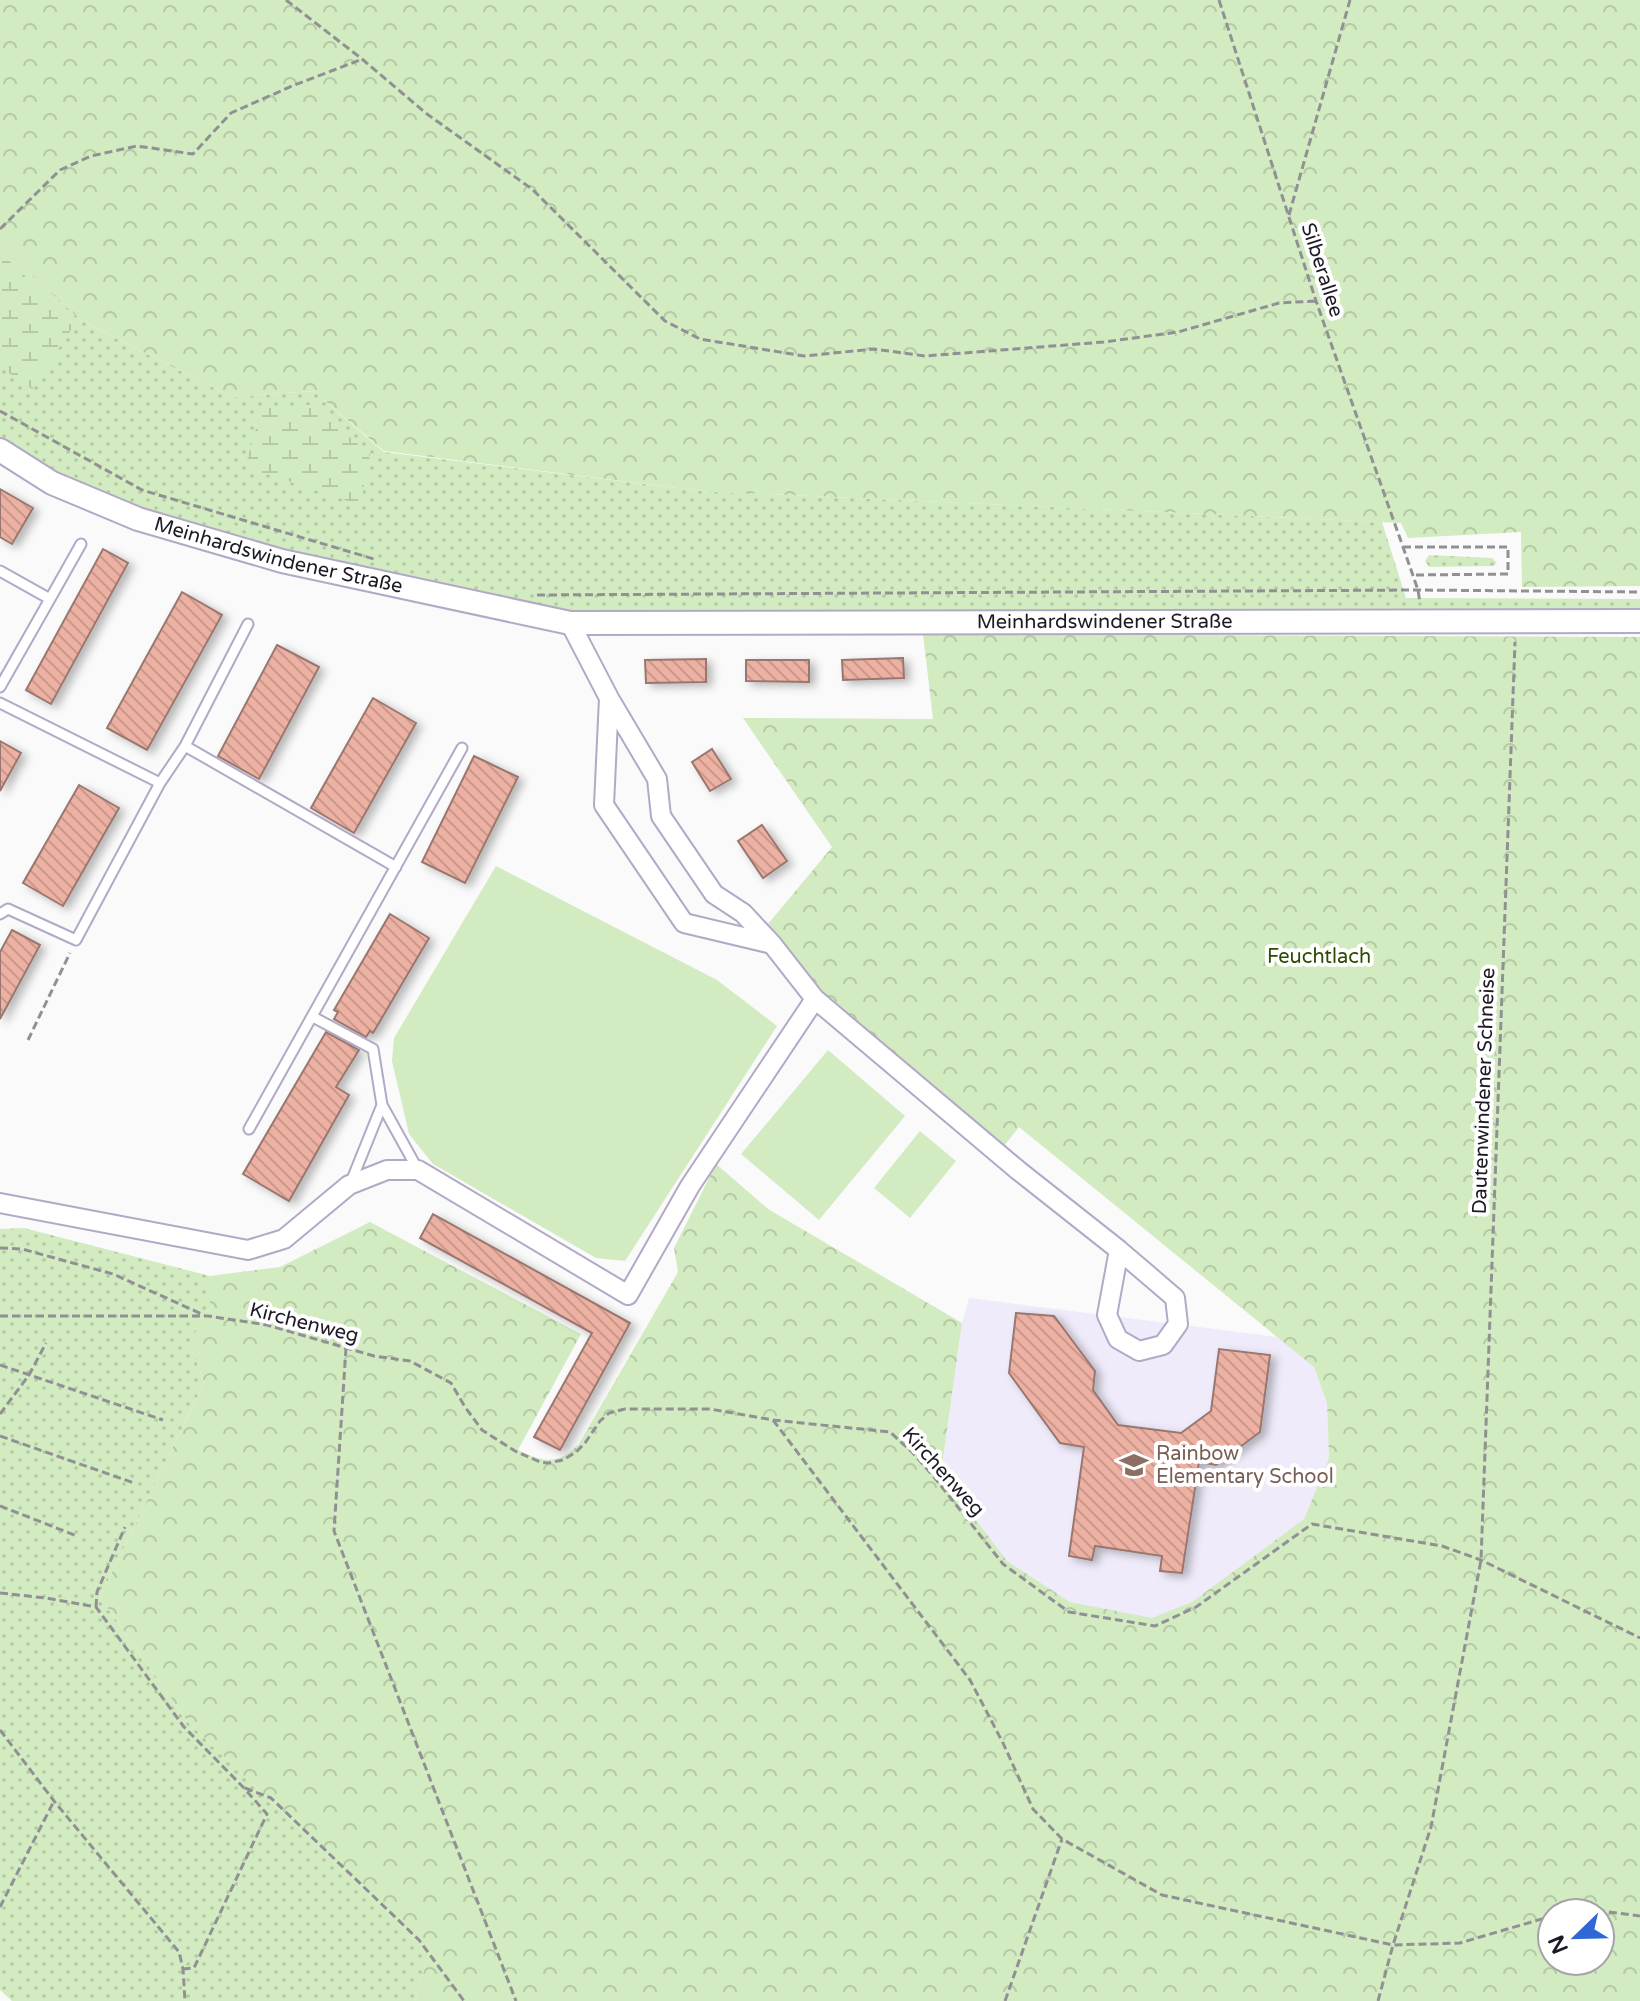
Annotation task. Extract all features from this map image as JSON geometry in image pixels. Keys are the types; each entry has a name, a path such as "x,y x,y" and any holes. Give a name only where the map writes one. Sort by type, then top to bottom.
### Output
{"street":[{"name":"Meinhardswindener Straße","path":"0,450 52,483 138,519 282,561 570,623 1640,621"},
{"path":"570,623 609,698 657,779 661,816 714,894 743,913 815,999 1019,1171 1119,1250 1175,1298 1178,1324 1163,1345 1139,1351 1118,1339 1107,1315 1119,1250"},
{"path":"609,698 604,805 684,923 772,944"},
{"path":"0,1203 248,1250 284,1239 349,1185 387,1170 418,1170 628,1295 690,1186 815,999"}],"lane":[{"path":"0,687 81,544"},
{"path":"0,571 50,599"},
{"path":"0,914 8,909 76,940 160,783 185,746 248,624"},
{"path":"0,703 160,783"},
{"path":"185,746 396,867"},
{"path":"249,1129 462,748"},
{"path":"313,1017 373,1049 382,1105 418,1170"},
{"path":"349,1185 382,1105"}],"path":[{"path":"286,0 427,114 532,189 665,321 700,339 804,356 874,349 925,356 1104,342 1178,332 1279,303 1316,301"},
{"name":"Silberallee","path":"1219,0 1316,301 1418,590 1423,621"},
{"path":"1289,215 1350,0"},
{"path":"0,229 60,170 91,156 137,146 193,154 231,113 362,59"},
{"path":"0,411 142,490 380,561"},
{"path":"1403,547 1508,547 1508,574 1413,575"},
{"path":"538,595 1418,590 1640,592"},
{"name":"Dautenwindener Schneise","path":"1378,2001 1431,1827 1481,1560 1516,622"},
{"path":"28,1040 76,940"},
{"path":"0,1248 22,1249 113,1274 208,1316"},
{"path":"0,1316 208,1316"},
{"name":"Kirchenweg","path":"208,1316 267,1325 374,1356 410,1361 451,1383 482,1430 515,1451 540,1462 563,1460 585,1443 609,1413 625,1409 710,1409 773,1420 890,1432 934,1477 1003,1564 1069,1612 1155,1626 1196,1607 1312,1524 1442,1546 1481,1560 1640,1638"},
{"path":"0,1414 29,1375 46,1343"},
{"path":"346,1348 334,1531 516,2001"},
{"path":"0,1365 163,1420"},
{"path":"773,1420 970,1680 1033,1809 1062,1839 1162,1895 1393,1945 1460,1943 1536,1921"},
{"path":"0,1436 134,1483"},
{"path":"0,1506 77,1536"},
{"path":"125,1527 97,1592 96,1607 184,1727 267,1814 194,1968 183,1969"},
{"path":"0,1593 96,1607"},
{"path":"0,1730 54,1801 179,1952 185,2001"},
{"path":"244,1788 271,1798 419,1940 464,2001"},
{"path":"0,1907 54,1801"},
{"path":"1005,2001 1062,1839"},
{"path":"1616,1913 1640,1916"}],"shaded area":[{"name":"Rainbow Elementary School","path":"969,1298 1277,1337 1314,1366 1327,1403 1329,1458 1304,1519 1192,1602 1152,1619 1070,1602 1007,1561 941,1473 962,1323"}],"green space":[{"path":"0,0 1640,0 1640,586 1522,587 1521,532 1408,538 1401,523 701,491 384,451 313,391 232,397 82,321 0,246"},
{"path":"0,246 82,321 232,397 313,391 384,452 701,491 1382,522 1406,598 1640,599 1640,611 566,615 278,557 141,516 61,476 0,438"},
{"path":"0,252 75,324 32,389 0,367"},
{"path":"311,405 370,454 360,505 245,467 262,407"},
{"path":"1429,555 1492,558 1497,563 1493,566 1429,567 1425,561"},
{"name":"Feuchtlach","path":"923,634 1640,637 1640,2001 415,2001 429,1952 188,1722 100,1597 204,1383 190,1342 210,1307 210,1276 280,1267 370,1222 581,1334 518,1450 536,1458 557,1459 579,1444 678,1272 674,1248 716,1164 768,1209 962,1323 941,1473 1007,1561 1070,1602 1152,1618 1192,1602 1304,1519 1329,1458 1327,1403 1314,1367 1019,1127 1004,1146 829,999 768,924 832,847 743,718 933,719"},
{"path":"496,866 717,980 777,1026 625,1261 596,1258 433,1164 409,1134 392,1061 394,1038"},
{"path":"828,1050 905,1116 819,1220 741,1154"},
{"path":"920,1131 956,1161 910,1218 874,1188"},
{"path":"24,1228 210,1276 210,1307 190,1342 204,1383 100,1597 188,1722 429,1952 415,2001 12,2001 0,1990 0,1229"}],"building":[{"path":"0,489 33,508 12,544 0,537"},
{"path":"103,549 128,563 51,704 26,690"},
{"path":"182,592 222,615 147,750 107,728"},
{"path":"277,645 319,667 259,779 218,756"},
{"path":"903,658 904,678 843,680 842,660"},
{"path":"706,659 706,682 646,683 645,660"},
{"path":"746,660 809,660 809,682 746,681"},
{"path":"373,698 416,723 354,833 311,808"},
{"path":"0,741 21,753 0,791"},
{"path":"712,749 731,779 710,791 692,762"},
{"path":"474,756 518,777 465,883 422,862"},
{"path":"79,785 119,808 63,906 23,883"},
{"path":"762,825 787,861 763,878 738,841"},
{"path":"390,914 429,938 373,1033 370,1031 366,1037 334,1019 338,1012 334,1010"},
{"path":"12,930 40,945 0,1019 0,952"},
{"path":"326,1032 359,1050 336,1087 349,1095 289,1201 243,1174"},
{"path":"433,1214 630,1323 560,1450 534,1437 592,1333 420,1238"},
{"path":"1016,1313 1054,1316 1095,1371 1093,1390 1118,1425 1181,1433 1211,1411 1219,1349 1270,1355 1260,1432 1216,1465 1199,1462 1182,1573 1160,1571 1162,1556 1095,1546 1092,1560 1069,1556 1084,1447 1060,1443 1009,1373"}],"place":[{"name":"Rainbow Elementary School","path":"1134,1465"}]}
